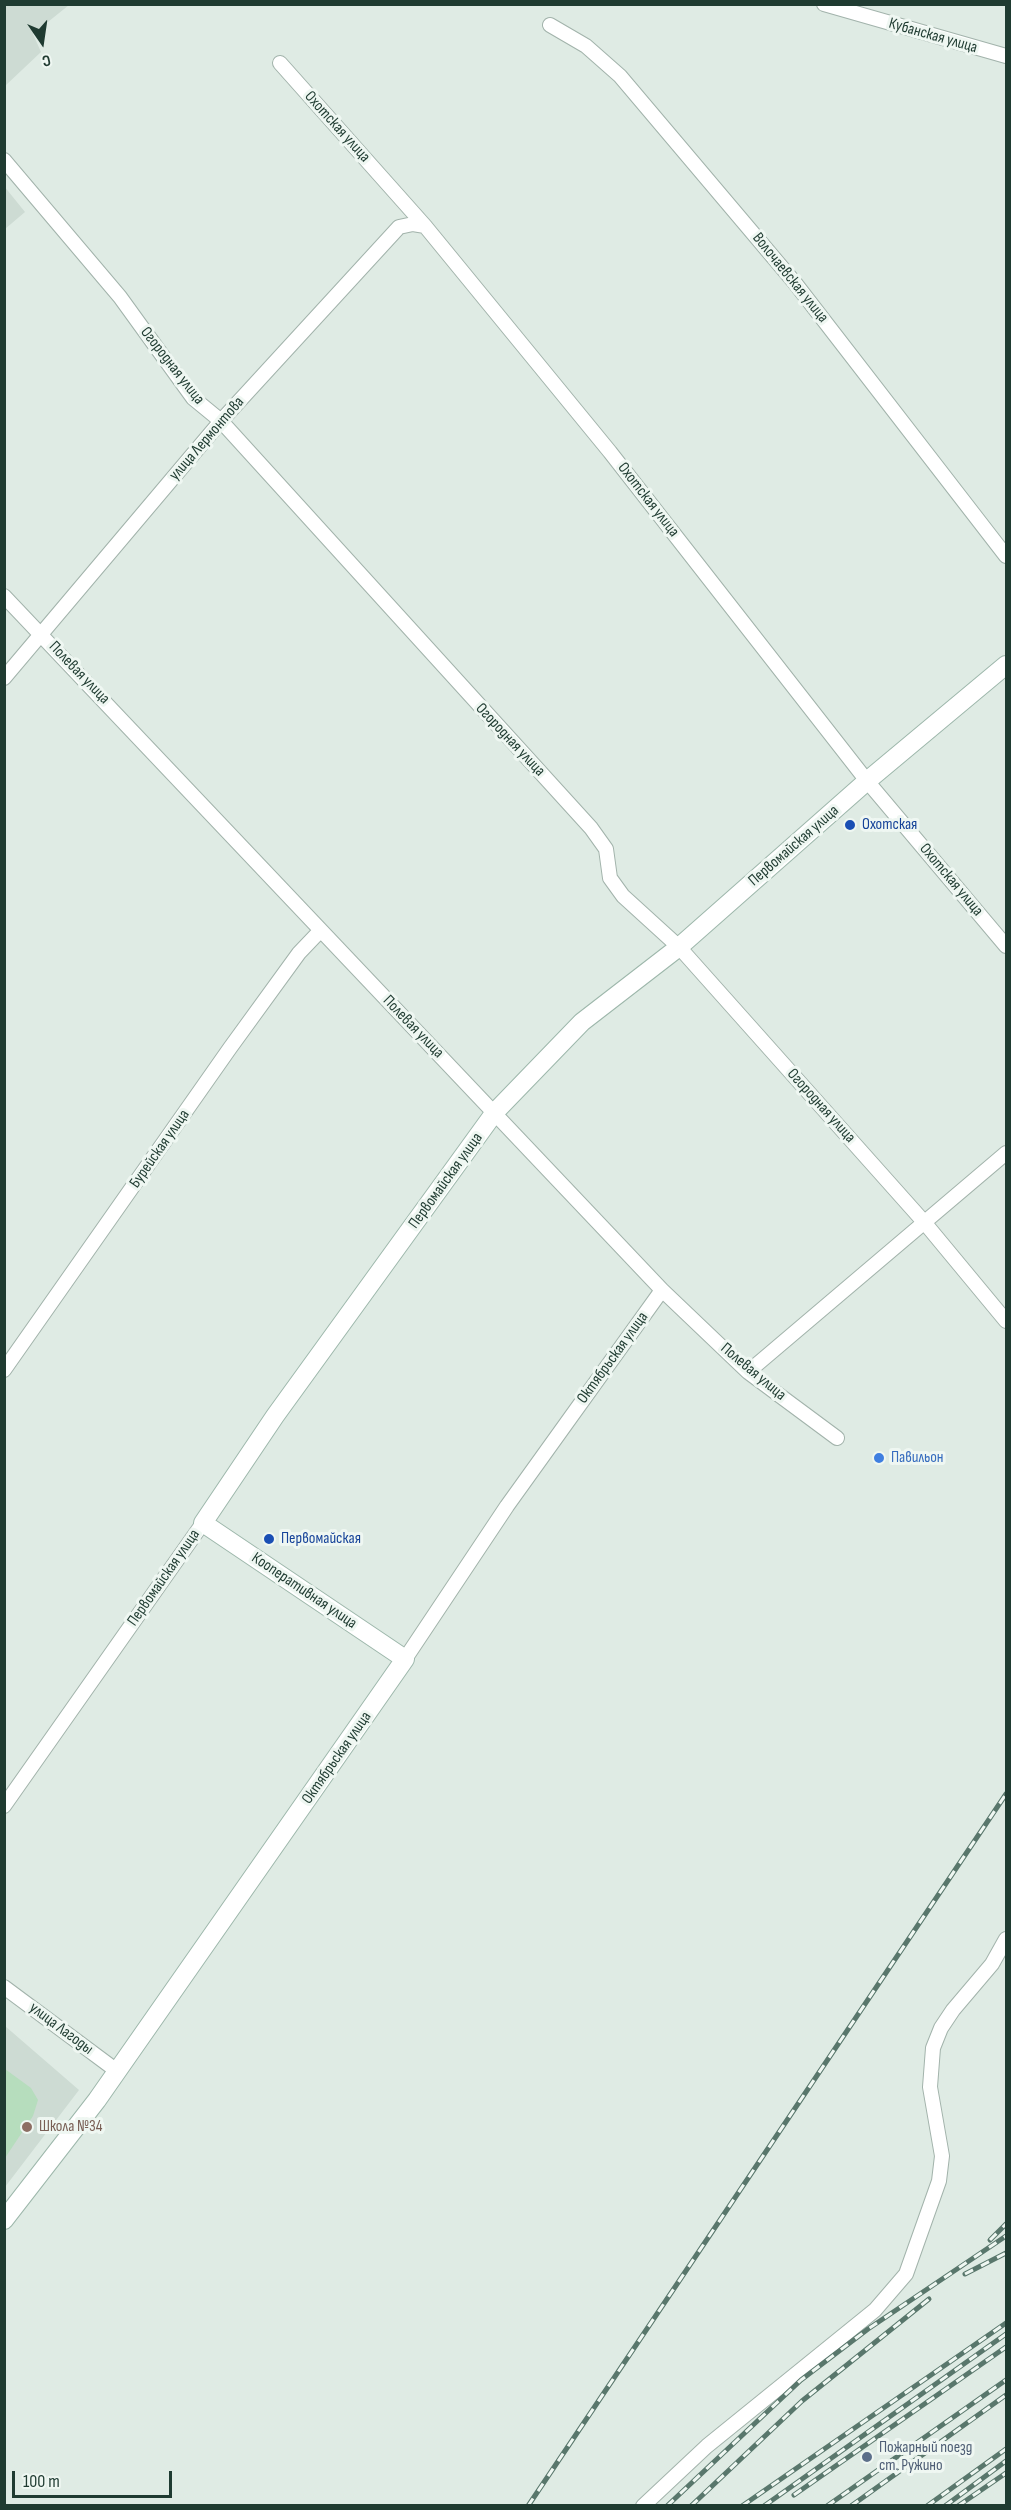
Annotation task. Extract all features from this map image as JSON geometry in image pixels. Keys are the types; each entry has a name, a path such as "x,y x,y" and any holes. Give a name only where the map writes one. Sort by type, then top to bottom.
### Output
{"main road":[{"name":"Первомайская улица","path":"203,1523 275,1416 495,1112 582,1022 679,947 867,781 1006,665"},
{"name":"Кооперативная улица","path":"203,1523 405,1659"},
{"name":"Октябрьская улица","path":"4,2220 97,2100 272,1853 405,1659"}],"street":[{"name":"Кубанская улица","path":"824,4 1006,56"},
{"name":"Волочаевская улица","path":"550,25 586,46 620,76 795,283 1006,556"},
{"name":"Охотская улица","path":"280,63 425,226 610,452 867,781 1006,946"},
{"name":"Огородная улица","path":"4,160 120,297 193,398 221,422 591,828 606,849 610,878 623,896 679,947 924,1222 1006,1321"},
{"name":"улица Лермонтова","path":"4,678 221,422 399,227 413,224 425,226"},
{"name":"Полевая улица","path":"4,596 662,1290 748,1372 837,1438"},
{"name":"Бурейская улица","path":"4,1370 230,1048 299,953 320,931"},
{"path":"748,1372 1006,1153"},
{"name":"Октябрьская улица","path":"405,1659 507,1506 662,1290"},
{"name":"Первомайская улица","path":"4,1806 203,1523"},
{"path":"643,2505 716,2438 875,2310 906,2274 939,2181 942,2156 930,2087 933,2049 941,2028 953,2010 992,1964 1006,1939"},
{"name":"улица Лагоды","path":"4,1987 117,2071"}],"shaded area":[{"path":"5,4 69,5 33,34 41,52 5,86"},
{"path":"4,186 25,212 5,229 4,229"},
{"name":"Школа №34","path":"5,2026 79,2090 5,2187"}],"green space":[{"path":"5,2069 31,2088 38,2100 33,2116 5,2158"}],"railway":[{"path":"528,2506 1006,1794"},
{"path":"990,2240 1006,2224"},
{"path":"667,2506 801,2380 868,2329 1006,2236"},
{"path":"965,2274 1006,2253"},
{"path":"691,2506 802,2401 929,2299"},
{"path":"742,2506 1006,2323"},
{"path":"764,2506 1006,2334"},
{"path":"794,2495 1006,2347"},
{"path":"827,2506 1006,2380"},
{"path":"851,2506 1006,2395"},
{"path":"927,2506 1006,2449"},
{"path":"945,2506 1006,2461"},
{"path":"958,2506 1006,2473"}],"place":[{"name":"Охотская","path":"850,825"},
{"name":"Павильон","path":"879,1458"},
{"name":"Первомайская","path":"269,1539"},
{"name":"Школа №34","path":"27,2127"},
{"name":"Пожарный поезд ст. Ружино","path":"867,2457"}]}
